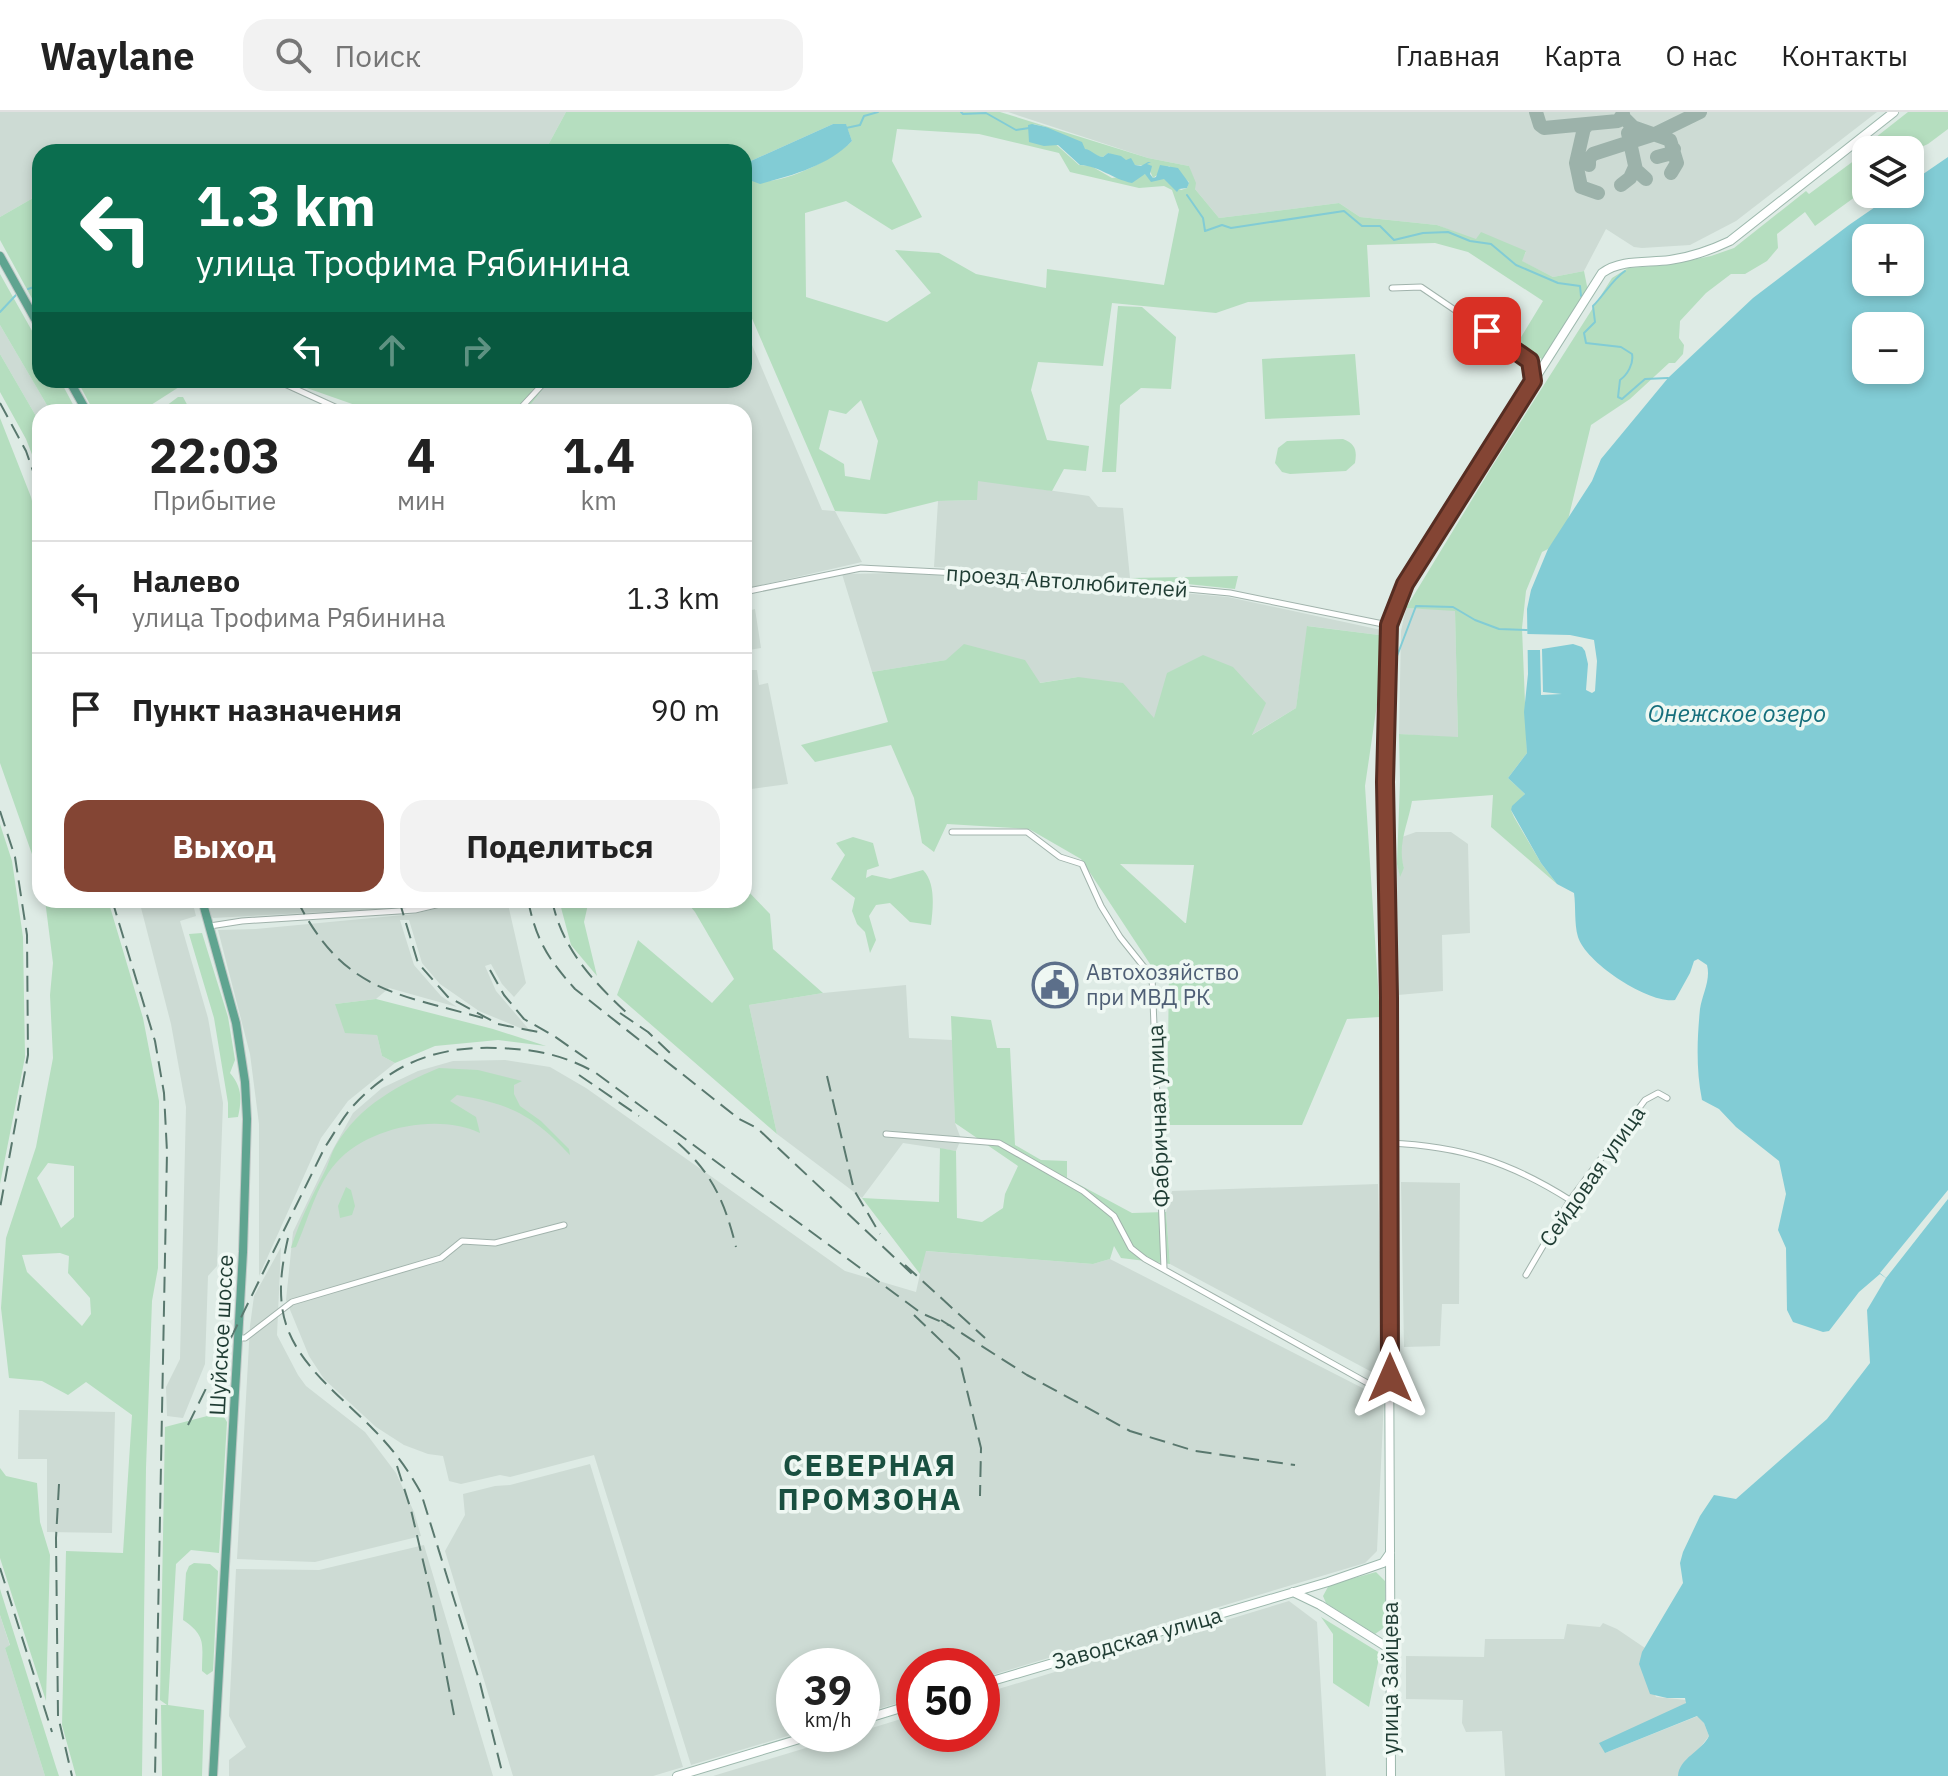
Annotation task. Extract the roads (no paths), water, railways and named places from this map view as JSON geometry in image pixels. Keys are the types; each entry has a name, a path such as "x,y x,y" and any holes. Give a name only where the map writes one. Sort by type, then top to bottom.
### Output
{"main road":[{"name":"улица Зайцева","path":"1391,1776 1389,998 1385,782 1389,625 1405,584 1602,273 1611,266 1668,260 1700,253 1730,241 1894,112"},
{"path":"0,256 32,314"},
{"name":"Шуйское шоссе","path":"204,908 236,1023 245,1093 247,1143 239,1338 213,1776"},
{"path":"1375,1566 1383,1563 1390,1553"},
{"path":"1375,1566 1387,1573 1390,1580"},
{"name":"Заводская улица","path":"1000,1679 1375,1566"},
{"path":"1320,1605 1321,1589 1328,1582"},
{"path":"1292,1592 1320,1605 1390,1649"},
{"path":"1370,1637 1381,1637 1390,1628"},
{"path":"677,1776 776,1746"}],"street":[{"path":"1392,288 1421,287 1530,361 1533,381"},
{"path":"294,388 328,404"},
{"path":"524,404 539,388"},
{"name":"проезд Автолюбителей","path":"752,590 861,568 948,572 1103,581 1230,593 1389,625"},
{"name":"Фабричная улица","path":"952,832 1027,832 1060,857 1082,864 1107,916 1152,977 1164,1268"},
{"path":"210,926 423,908"},
{"name":"Сейдовая улица","path":"1526,1275 1570,1200 1645,1100 1658,1093 1667,1098"},
{"path":"886,1134 999,1143 1083,1191 1114,1216 1131,1248 1145,1259 1390,1395"},
{"path":"1388,1143 1426,1144 1476,1155 1536,1179 1570,1200"},
{"path":"239,1338 245,1338 292,1302 441,1258 462,1241 495,1243 564,1225"}],"water":[{"path":"833,124 846,124 852,141 821,163 760,184 752,181 752,160"},
{"path":"1028,125 1082,142 1085,149 1103,157 1108,153 1126,160 1131,158 1135,165 1141,166 1151,162 1147,164 1152,166 1150,174 1153,178 1160,165 1178,168 1189,183 1187,188 1177,192 1164,179 1151,182 1145,174 1132,183 1080,165 1058,145 1044,146 1029,142"},
{"name":"Онежское озеро","path":"1948,157 1948,1776 1678,1776 1682,1764 1709,1736 1704,1723 1697,1716 1605,1753 1599,1743 1686,1703 1685,1698 1650,1694 1639,1664 1642,1652 1683,1583 1680,1563 1683,1552 1714,1495 1736,1499 1827,1419 1870,1363 1867,1310 1886,1278 1880,1274 1859,1292 1829,1331 1823,1332 1793,1322 1787,1310 1786,1248 1778,1230 1786,1194 1779,1161 1736,1127 1719,1109 1702,1100 1698,1044 1707,965 1698,959 1694,961 1675,1000 1664,1000 1635,989 1593,958 1578,937 1574,893 1557,884 1541,863 1511,810 1525,794 1508,778 1527,753 1524,712 1528,674 1527,609 1531,590 1548,549 1592,481 1601,459 1668,378 1753,298 1849,225 1874,208 1924,208 1924,173"}],"waterway":[{"path":"846,128 860,125 864,116 878,112"},
{"path":"961,112 986,113 1016,130 1029,128"},
{"path":"1187,195 1203,218 1205,231 1222,225 1231,228 1344,211 1362,226 1380,226 1394,240 1423,233 1448,232 1470,241 1491,244 1516,265 1558,283 1580,286 1581,296"},
{"path":"1625,271 1593,306 1595,322 1584,333 1586,343 1621,347 1632,354 1629,369 1620,380 1618,397 1622,399 1645,379 1668,378"},
{"path":"28,289 32,288"},
{"path":"0,312 16,295"},
{"path":"1397,656 1416,606 1453,607 1499,629 1527,630"}],"railway":[{"path":"0,403 32,468"},
{"path":"0,811 15,857 27,935 28,1055 0,1208"},
{"path":"114,908 155,1041 164,1093 167,1152 155,1776"},
{"path":"302,908 333,953 374,984 397,994 483,1018"},
{"path":"401,908 418,963 448,997 498,1024 538,1032"},
{"path":"530,908 544,948 575,989 739,1119 757,1128 912,1274"},
{"path":"554,908 563,934 581,964 630,1016"},
{"path":"490,970 504,995 524,1019 587,1059"},
{"path":"620,1013 648,1032 670,1053"},
{"path":"188,1425 325,1147 345,1116 368,1091 400,1068 454,1050 496,1048 535,1051 572,1061 596,1073 921,1313 951,1326"},
{"path":"579,1075 639,1116"},
{"path":"827,1076 854,1190 880,1234"},
{"path":"678,1143 700,1166 716,1190 736,1247"},
{"path":"288,1238 281,1289 286,1325 304,1359 387,1444 421,1493 480,1683 503,1776"},
{"path":"905,1265 985,1338"},
{"path":"914,1315 959,1358 981,1448 980,1496"},
{"path":"941,1320 1027,1375 1130,1431 1195,1451 1295,1465"},
{"path":"397,1466 432,1599 454,1715"},
{"path":"59,1484 56,1538 58,1716 72,1776"},
{"path":"0,1568 52,1732"}],"place":[{"name":"Автохозяйство при МВД РК","path":"1055,985"}],"district":[{"name":"СЕВЕРНАЯ ПРОМЗОНА","path":"870,1483"}]}
